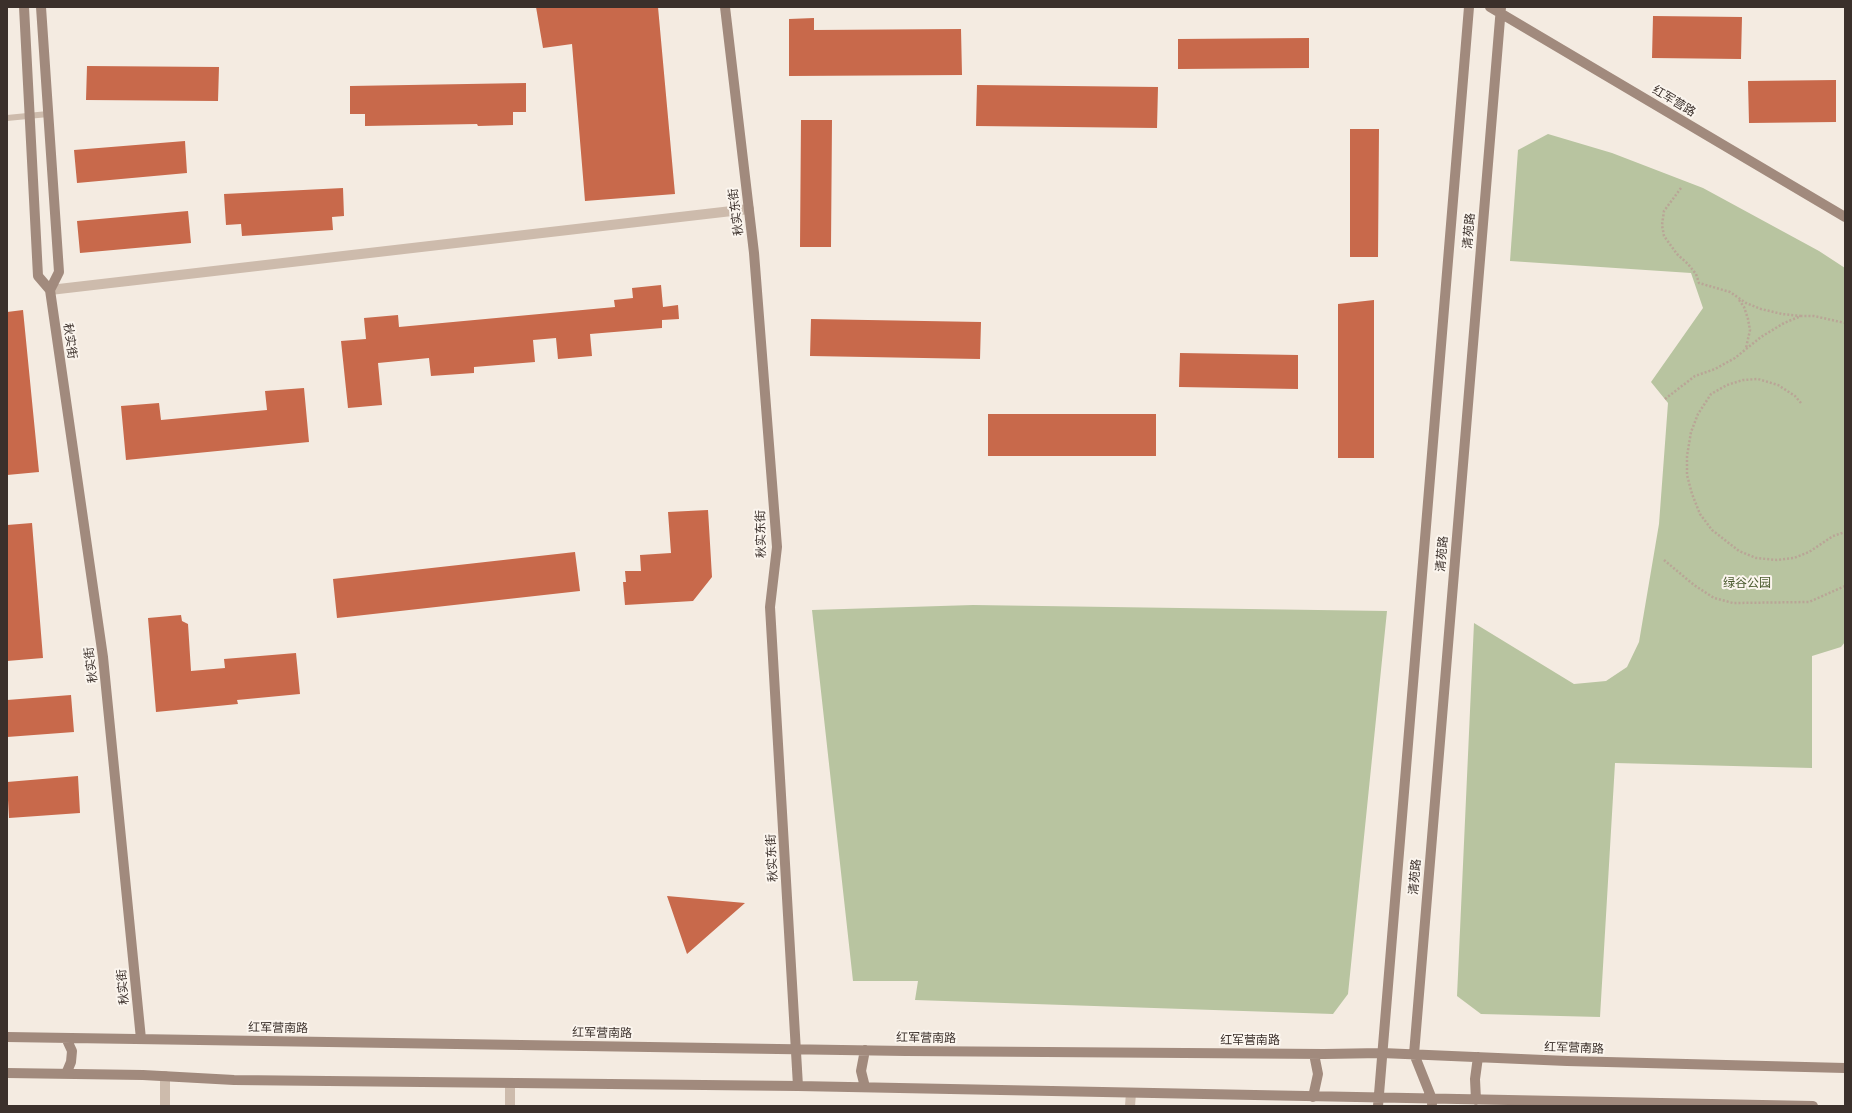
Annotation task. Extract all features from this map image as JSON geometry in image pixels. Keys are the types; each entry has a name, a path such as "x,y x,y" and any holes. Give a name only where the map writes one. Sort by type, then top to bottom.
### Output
{"main road":[{"name":"秋实街","path":"24,7 38,276 50,290 103,657 141,1039"},
{"path":"41,7 59,272 50,290"},
{"name":"秋实东街","path":"725,7 754,253 777,547 770,607 798,1086"},
{"name":"清苑路","path":"1378,1102 1469,7"},
{"name":"红军营路","path":"1490,7 1501,10 1845,217"},
{"name":"清苑路","path":"1432,1103 1414,1054 1501,10"},
{"name":"红军营南路","path":"7,1037 865,1050 1314,1054 1382,1053 1845,1068"},
{"path":"66,1038 72,1051 71,1062 66,1074"},
{"path":"865,1050 861,1071 865,1088"},
{"path":"1313,1096 1318,1074 1314,1054"},
{"path":"1476,1100 1475,1079 1478,1057"},
{"path":"7,1073 165,1076 234,1080 798,1086 1313,1096 1378,1102 1432,1103 1476,1100 1813,1106"}],"street":[{"path":"50,290 749,209"},
{"path":"165,1076 165,1106"},
{"path":"510,1083 510,1106"},
{"path":"1130,1093 1130,1106"}],"lane":[{"path":"7,118 48,114"}],"path":[{"path":"1681,188 1664,211 1662,225 1664,236 1677,254 1692,269 1699,283 1730,292 1738,298 1761,309 1782,314 1814,316 1845,323"},
{"path":"1738,298 1744,308 1750,330 1746,350"},
{"path":"1665,399 1695,376 1715,369 1735,358 1761,337 1784,323 1802,316"},
{"path":"1800,403 1795,396 1778,385 1758,379 1743,380 1727,384 1711,394 1698,414 1691,432 1687,456 1687,475 1692,494 1700,514 1712,530 1739,551 1756,558 1777,560 1794,558 1809,552 1833,536 1845,532"},
{"path":"1664,560 1694,585 1714,598 1733,603 1809,602 1845,586"}],"green space":[{"name":"绿谷公园","path":"1548,134 1612,153 1703,188 1819,251 1845,268 1845,642 1841,647 1812,656 1812,768 1615,763 1600,1017 1481,1014 1457,996 1474,623 1574,684 1606,681 1627,667 1639,642 1659,524 1668,403 1651,382 1703,308 1691,273 1510,261 1518,150"},
{"path":"973,605 1387,611 1348,994 1333,1014 915,1000 918,981 853,981 812,610"}],"building":[{"path":"536,7 658,7 675,194 585,201 572,44 543,48"},
{"path":"1653,16 1742,17 1741,59 1652,58"},
{"path":"814,18 814,30 961,29 962,75 789,76 789,19"},
{"path":"1309,38 1309,68 1178,69 1178,39"},
{"path":"87,66 219,67 218,101 86,100"},
{"path":"1836,80 1836,122 1749,123 1748,81"},
{"path":"526,83 526,112 513,112 513,125 478,126 477,124 365,126 365,114 350,114 350,86"},
{"path":"977,85 1158,87 1157,128 976,126"},
{"path":"801,120 832,120 831,247 800,247"},
{"path":"1350,129 1379,129 1378,257 1350,257"},
{"path":"185,141 187,173 77,183 74,150"},
{"path":"343,188 344,216 332,217 333,230 242,236 241,224 226,225 224,194"},
{"path":"188,211 191,243 80,253 77,221"},
{"path":"661,285 663,307 678,305 679,319 662,320 662,328 590,334 592,356 558,359 556,338 533,340 535,362 474,367 474,373 431,376 429,358 378,363 382,405 348,408 341,341 366,339 364,318 398,315 399,327 615,307 614,300 633,298 632,288"},
{"path":"1374,300 1374,458 1338,458 1338,304"},
{"path":"23,310 39,472 7,475 7,312"},
{"path":"811,319 981,322 980,359 810,356"},
{"path":"1180,353 1298,355 1298,389 1179,387"},
{"path":"304,388 309,442 126,460 121,406 159,403 161,420 267,410 265,391"},
{"path":"988,414 1156,414 1156,456 988,456"},
{"path":"708,510 712,577 693,601 625,605 623,582 626,582 625,571 641,571 640,555 671,553 668,512"},
{"path":"32,523 43,658 7,661 7,525"},
{"path":"575,552 580,591 337,618 333,579"},
{"path":"181,615 182,621 188,624 191,671 225,668 224,659 296,653 300,694 237,700 238,704 156,712 148,618"},
{"path":"71,695 74,732 7,737 7,700"},
{"path":"78,776 80,813 9,818 7,782"},
{"path":"667,896 745,903 687,954"}]}
